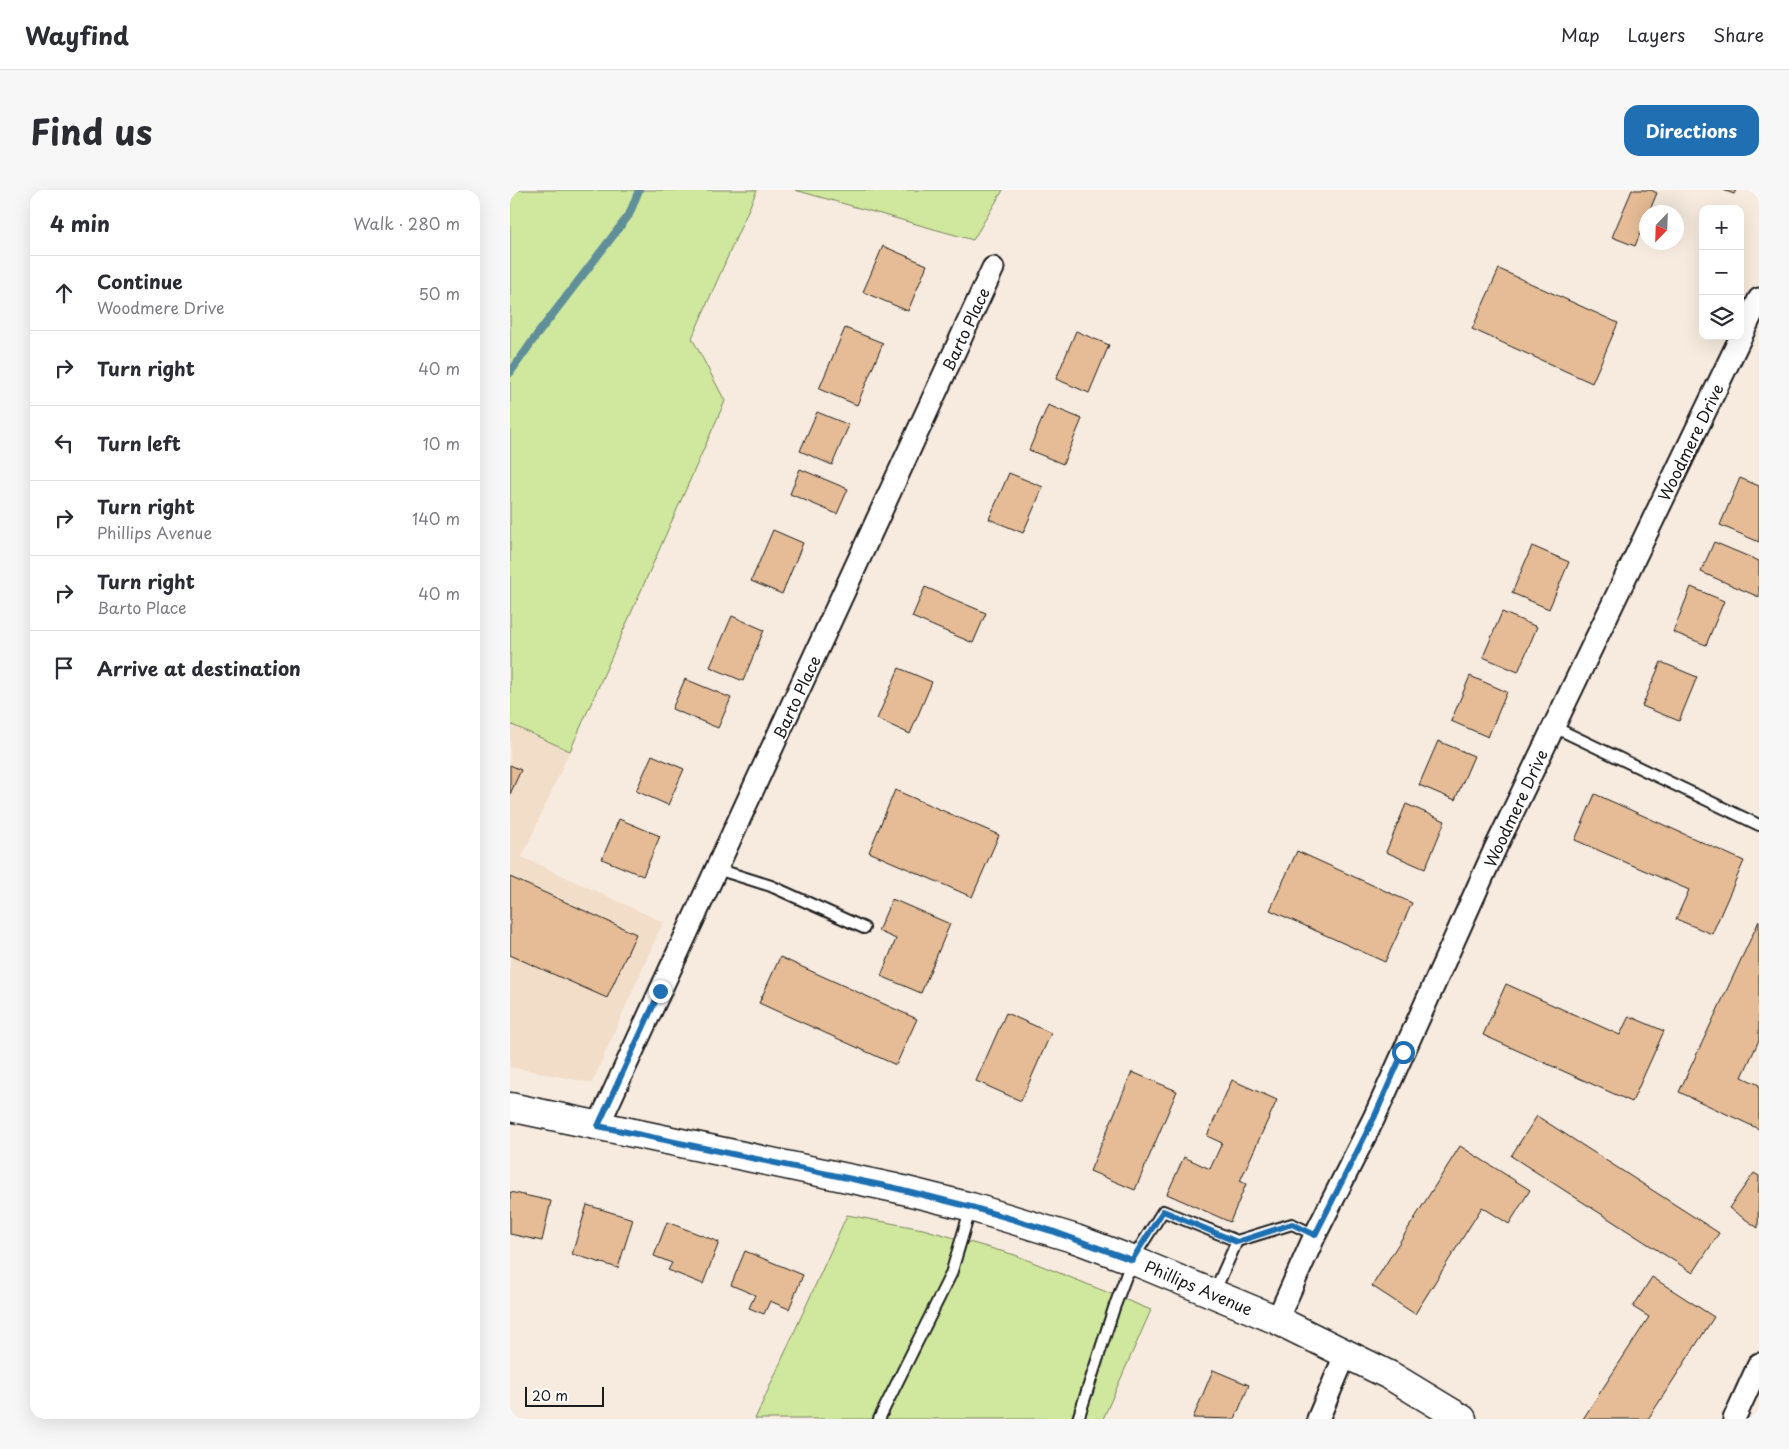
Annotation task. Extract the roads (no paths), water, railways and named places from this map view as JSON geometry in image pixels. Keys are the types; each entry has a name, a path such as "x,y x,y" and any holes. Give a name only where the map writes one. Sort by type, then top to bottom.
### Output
{"street":[{"name":"Barto Place","path":"598,1126 993,268"},
{"name":"Woodmere Drive","path":"1277,1320 1315,1235 1374,1118 1495,849 1759,298"},
{"name":"Phillips Avenue","path":"510,1107 895,1188 971,1207 1060,1233 1132,1260 1277,1320 1391,1376 1462,1419"},
{"path":"1318,1419 1346,1353"},
{"path":"1734,1419 1759,1364"}],"lane":[{"path":"1554,727 1759,825"},
{"path":"717,869 771,886 864,928"},
{"path":"879,1419 951,1274 971,1207"},
{"path":"1078,1419 1114,1308 1132,1260 1163,1211 1237,1242 1292,1224 1315,1235"},
{"path":"1213,1293 1237,1242"}],"waterway":[{"path":"510,373 629,215 639,190"}]}
